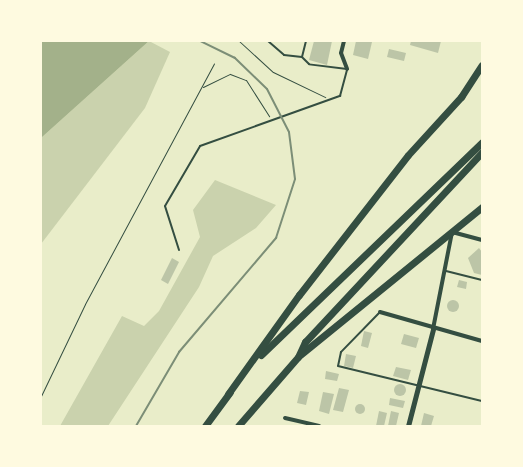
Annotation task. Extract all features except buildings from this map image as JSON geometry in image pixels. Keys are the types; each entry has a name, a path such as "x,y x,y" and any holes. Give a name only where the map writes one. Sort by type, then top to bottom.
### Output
{"highway":[{"path":"205,426 299,295 408,155 461,97 482,64"},
{"path":"298,357 305,342 482,142"},
{"path":"228,394 279,333 482,152"},
{"path":"238,426 298,357 482,207"}],"street":[{"path":"344,41 341,52 347,69"},
{"path":"408,426 433,329 443,270 452,232 482,240"},
{"path":"380,312 433,329 482,340"},
{"path":"284,418 319,426"}],"lane":[{"path":"179,250 165,206 200,146 272,122 340,96 347,69 324,69 302,57 284,55 268,41"},
{"path":"302,57 306,41"},
{"path":"443,270 482,280"},
{"path":"380,312 341,352 337,364 482,401"}],"path":[{"path":"239,41 273,72 332,100"},
{"path":"41,396 150,178 203,88 214,64"},
{"path":"203,88 214,78 230,74 246,80 272,122"}],"shaded area":[{"path":"41,41 149,41 41,138"},
{"path":"149,41 170,52 145,108 41,244 41,138"},
{"path":"215,180 276,205 256,228 213,256 199,287 108,426 60,426 122,316 144,326 159,311 200,237 193,210"}],"railway":[{"path":"136,426 179,352 276,238 295,179 289,132 267,89 235,58 200,41"}]}
